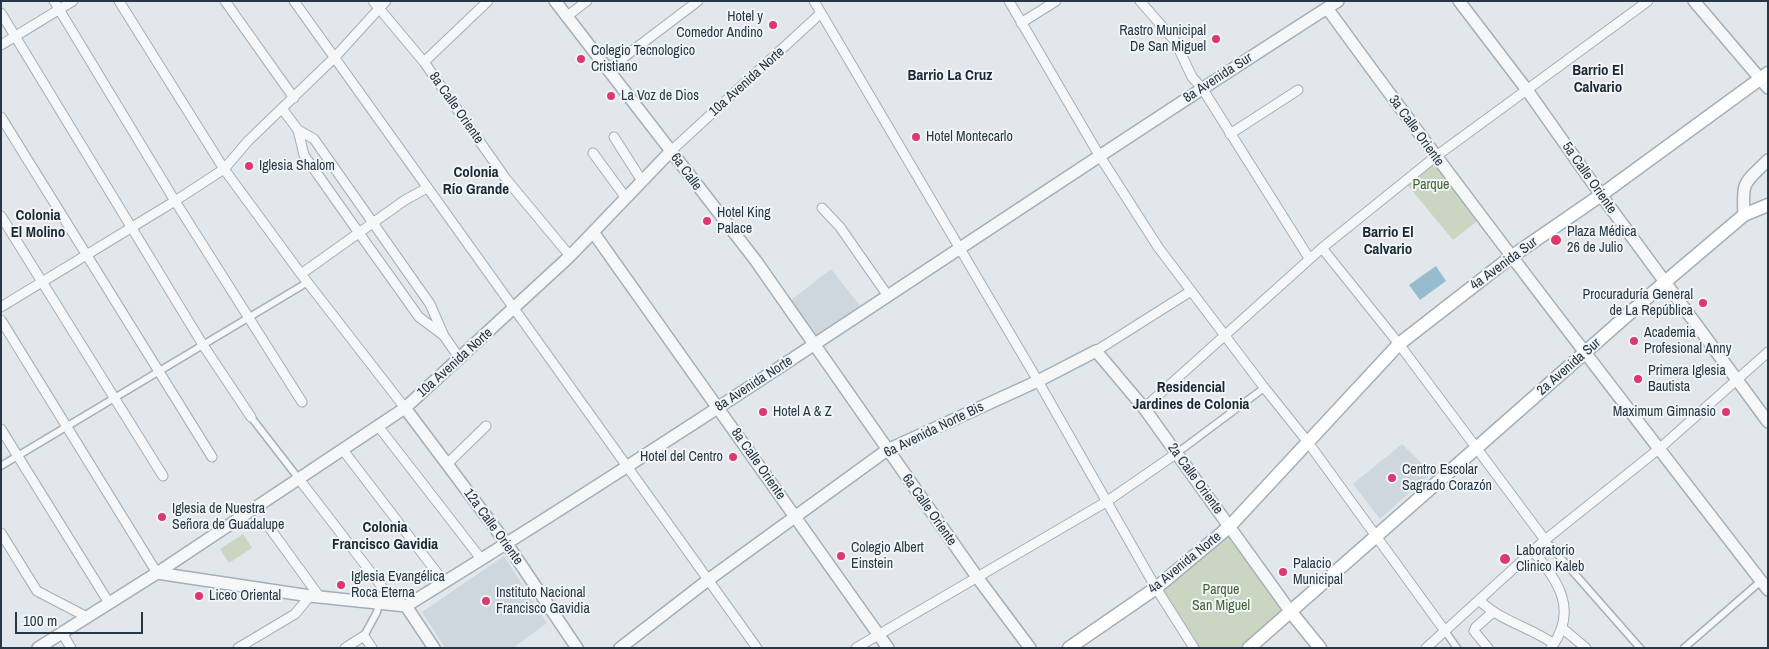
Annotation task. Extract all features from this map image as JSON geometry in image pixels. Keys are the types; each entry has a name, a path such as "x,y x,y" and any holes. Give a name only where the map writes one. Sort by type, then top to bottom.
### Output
{"main road":[{"name":"4a Avenida Sur","path":"1307,441 1399,344 1511,257 1765,80"},
{"name":"2a Avenida Sur","path":"1376,537 1476,446 1744,215 1768,205"},
{"name":"4a Avenida Norte","path":"1069,648 1156,588 1229,527 1307,441"},
{"path":"1250,648 1376,537"},
{"name":"2a Calle Oriente","path":"1290,611 1320,648"}],"street":[{"path":"1,45 57,5 73,1"},
{"path":"119,1 224,169 301,274 405,408"},
{"path":"225,1 294,98"},
{"path":"294,1 757,648"},
{"path":"1,306 175,201 224,169 248,141 283,110 335,57 375,5 386,1"},
{"path":"424,62 488,1"},
{"name":"6a Calle","path":"556,1 566,17 756,261 813,345"},
{"path":"566,17 587,1"},
{"path":"607,70 698,1"},
{"path":"814,1 1038,381 1156,588 1194,648"},
{"path":"1009,1 1099,156 1158,247 1264,388 1307,441 1457,648"},
{"path":"1021,23 1056,1"},
{"path":"1140,1 1175,42 1192,77 1202,88 1309,258"},
{"name":"8a Avenida Sur","path":"1099,156 1325,5 1338,1"},
{"name":"5a Calle Oriente","path":"1460,1 1527,90 1601,195 1768,422"},
{"path":"1144,408 1309,258 1435,157 1648,1"},
{"path":"1694,1 1765,80"},
{"path":"57,5 175,201 302,402"},
{"name":"8a Calle Oriente","path":"375,5 424,62 506,179 570,256"},
{"name":"3a Calle Oriente","path":"1325,5 1435,157 1584,354 1766,582"},
{"path":"1,13 203,346 251,417 386,592 406,606 434,648"},
{"name":"10a Avenida Norte","path":"38,648 157,573 405,408 570,256 671,150 821,14"},
{"path":"1230,134 1298,90"},
{"path":"283,110 298,130 304,155 418,317 444,336"},
{"path":"1,117 212,457"},
{"path":"298,130 314,139 430,304 444,336 460,359"},
{"path":"614,137 642,180"},
{"path":"593,153 626,198"},
{"name":"8a Avenida Norte","path":"406,606 627,468 1099,156"},
{"path":"1744,215 1743,195 1747,178 1768,160"},
{"path":"301,274 405,200 427,188"},
{"path":"822,208 840,227 888,296"},
{"path":"1,216 162,476"},
{"name":"8a Calle Oriente","path":"593,232 888,648"},
{"path":"1322,248 1399,344 1545,540 1640,648"},
{"path":"1,466 308,282"},
{"name":"6a Avenida Norte Bis","path":"620,648 708,580 887,450 1038,381 1096,351 1191,291"},
{"path":"1,320 157,573 314,596 406,606"},
{"name":"6a Calle Oriente","path":"813,345 977,577 1030,648"},
{"name":"2a Calle Oriente","path":"1096,351 1144,408 1290,611"},
{"path":"1426,648 1545,540 1660,448 1768,352"},
{"path":"856,648 1106,502 1177,453 1264,388"},
{"name":"12a Calle Oriente","path":"405,408 507,544 577,648"},
{"path":"378,426 482,560"},
{"path":"447,464 486,426"},
{"path":"1,429 109,603"},
{"path":"343,450 444,582"},
{"path":"269,527 314,596"},
{"path":"1,533 37,591 86,618"},
{"path":"1479,600 1492,613 1529,628 1553,646 1562,628 1564,609 1561,590 1555,578 1533,551"},
{"path":"1684,648 1766,582"},
{"path":"238,648 295,614 314,596"},
{"path":"345,648 364,636 378,612 379,602"},
{"path":"1488,648 1474,631 1492,613"},
{"path":"1562,628 1586,648"},
{"path":"67,630 71,648"},
{"path":"364,636 372,648"}],"shaded area":[{"path":"831,269 861,307 813,340 786,304"},
{"name":"Centro Escolar Sagrado Corazón","path":"1402,444 1431,473 1380,519 1353,484"},
{"name":"Instituto Nacional Francisco Gavidia","path":"504,556 547,623 513,648 445,648 422,612"}],"green space":[{"name":"Parque","path":"1433,159 1481,218 1453,240 1405,182"},
{"name":"Parque San Miguel","path":"1229,527 1290,611 1249,648 1194,648 1156,588"},
{"path":"243,534 252,548 229,563 220,549"}],"water":[{"path":"1436,266 1446,281 1420,300 1409,285"}],"place":[{"name":"Hotel y Comedor Andino","path":"773,25"},
{"name":"Rastro Municipal De San Miguel","path":"1216,39"},
{"name":"Colegio Tecnologico Cristiano","path":"581,59"},
{"name":"La Voz de Dios","path":"611,96"},
{"name":"Hotel Montecarlo","path":"916,137"},
{"name":"Iglesia Shalom","path":"249,166"},
{"name":"Hotel King Palace","path":"707,221"},
{"name":"Plaza Médica 26 de Julio","path":"1556,240"},
{"name":"Procuraduría General de La República","path":"1703,303"},
{"name":"Academia Profesional Anny","path":"1634,341"},
{"name":"Primera Iglesia Bautista","path":"1638,379"},
{"name":"Hotel A & Z","path":"763,412"},
{"name":"Maximum Gimnasio","path":"1726,412"},
{"name":"Hotel del Centro","path":"733,457"},
{"name":"Centro Escolar Sagrado Corazón","path":"1392,478"},
{"name":"Iglesia de Nuestra Señora de Guadalupe","path":"162,517"},
{"name":"Colegio Albert Einstein","path":"841,556"},
{"name":"Laboratorio Clinico Kaleb","path":"1505,559"},
{"name":"Palacio Municipal","path":"1283,572"},
{"name":"Iglesia Evangélica Roca Eterna","path":"341,585"},
{"name":"Liceo Oriental","path":"199,596"},
{"name":"Instituto Nacional Francisco Gavidia","path":"486,601"}],"district":[{"name":"Barrio La Cruz","path":"950,76"},
{"name":"Barrio El Calvario","path":"1598,80"},
{"name":"Colonia Río Grande","path":"476,182"},
{"name":"Colonia El Molino","path":"38,224"},
{"name":"Barrio El Calvario","path":"1388,242"},
{"name":"Residencial Jardines de Colonia","path":"1191,396"},
{"name":"Colonia Francisco Gavidia","path":"385,536"}]}
